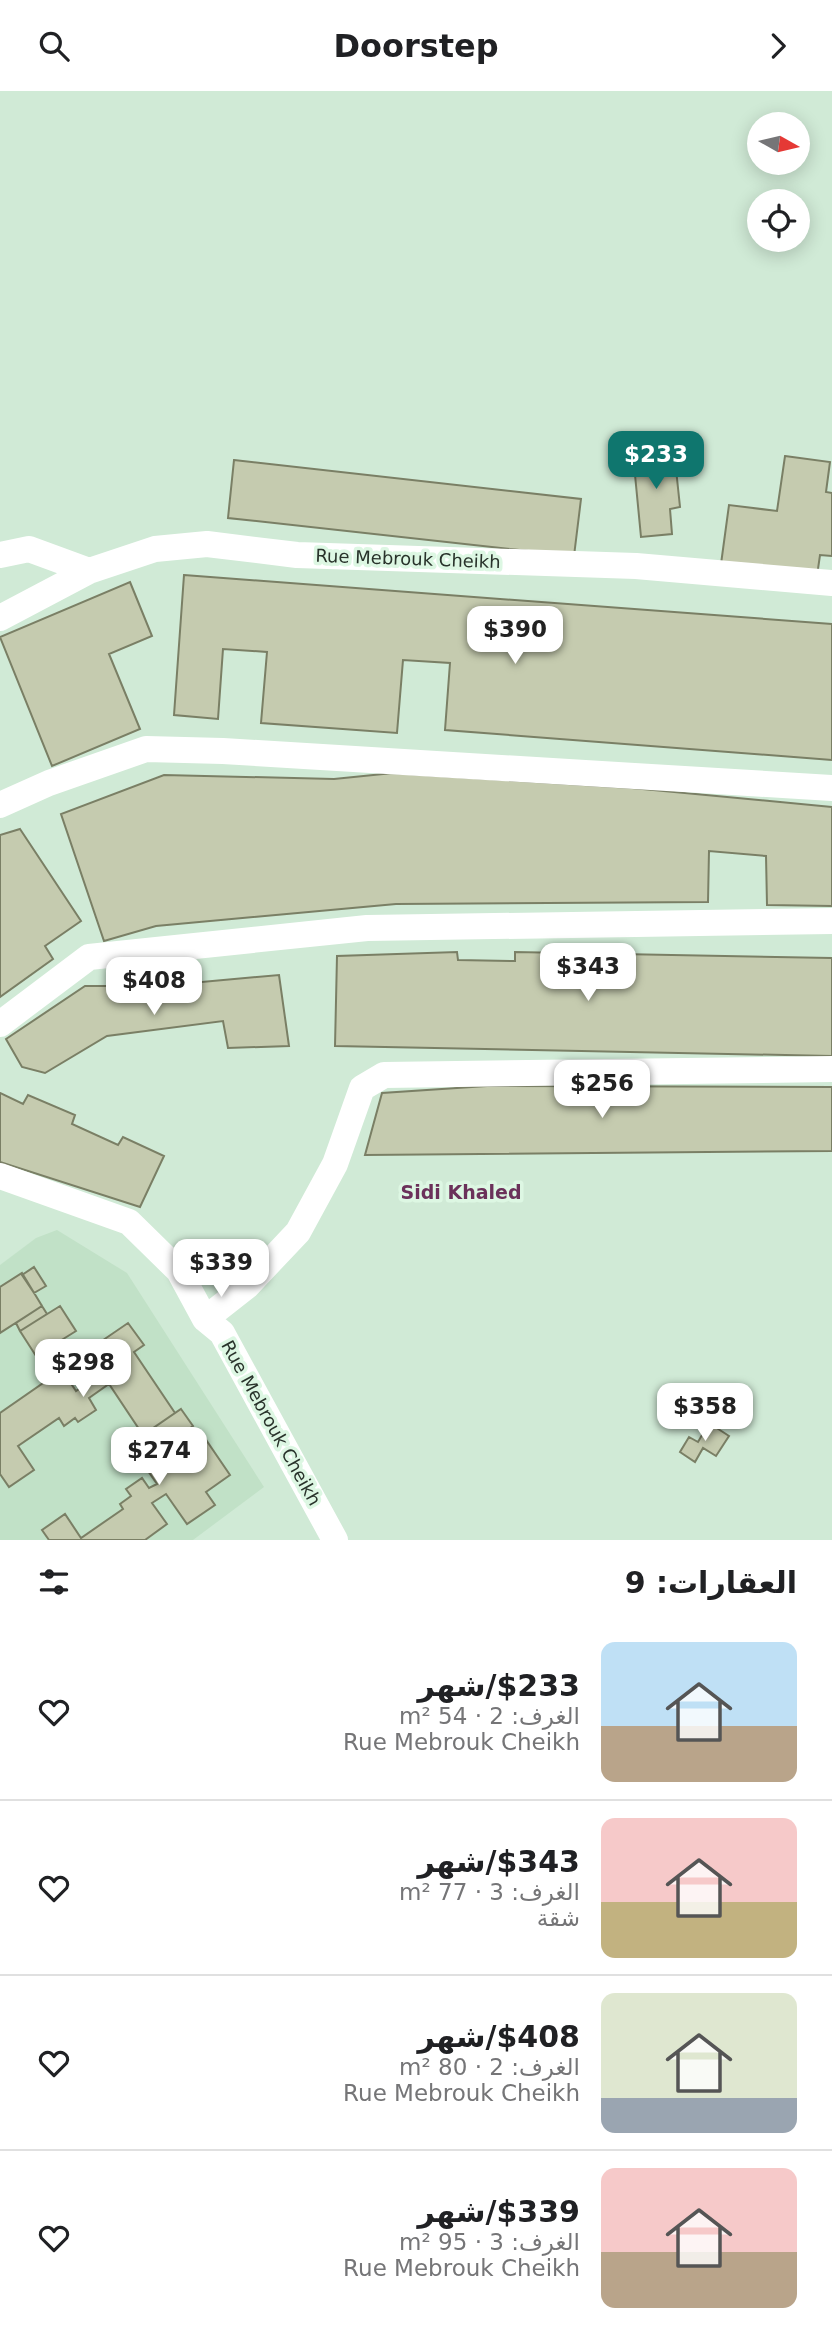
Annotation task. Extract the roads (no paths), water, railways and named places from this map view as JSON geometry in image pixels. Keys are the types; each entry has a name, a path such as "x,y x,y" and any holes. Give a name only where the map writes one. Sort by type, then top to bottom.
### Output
{"street":[{"name":"Rue Mebrouk Cheikh","path":"0,618 89,571 155,549 207,544 297,555 636,566 832,583"},
{"path":"0,555 29,549 89,571"},
{"path":"4,796 146,749 223,751 832,788"},
{"path":"0,1024 89,957 367,928 832,921"},
{"path":"205,1319 247,1286 298,1232 335,1164 362,1087 384,1075 832,1069"},
{"name":"Rue Mebrouk Cheikh","path":"0,1176 129,1222 179,1271 205,1319 222,1333 335,1540"}],"district":[{"name":"Sidi Khaled","path":"461,1192"}]}
